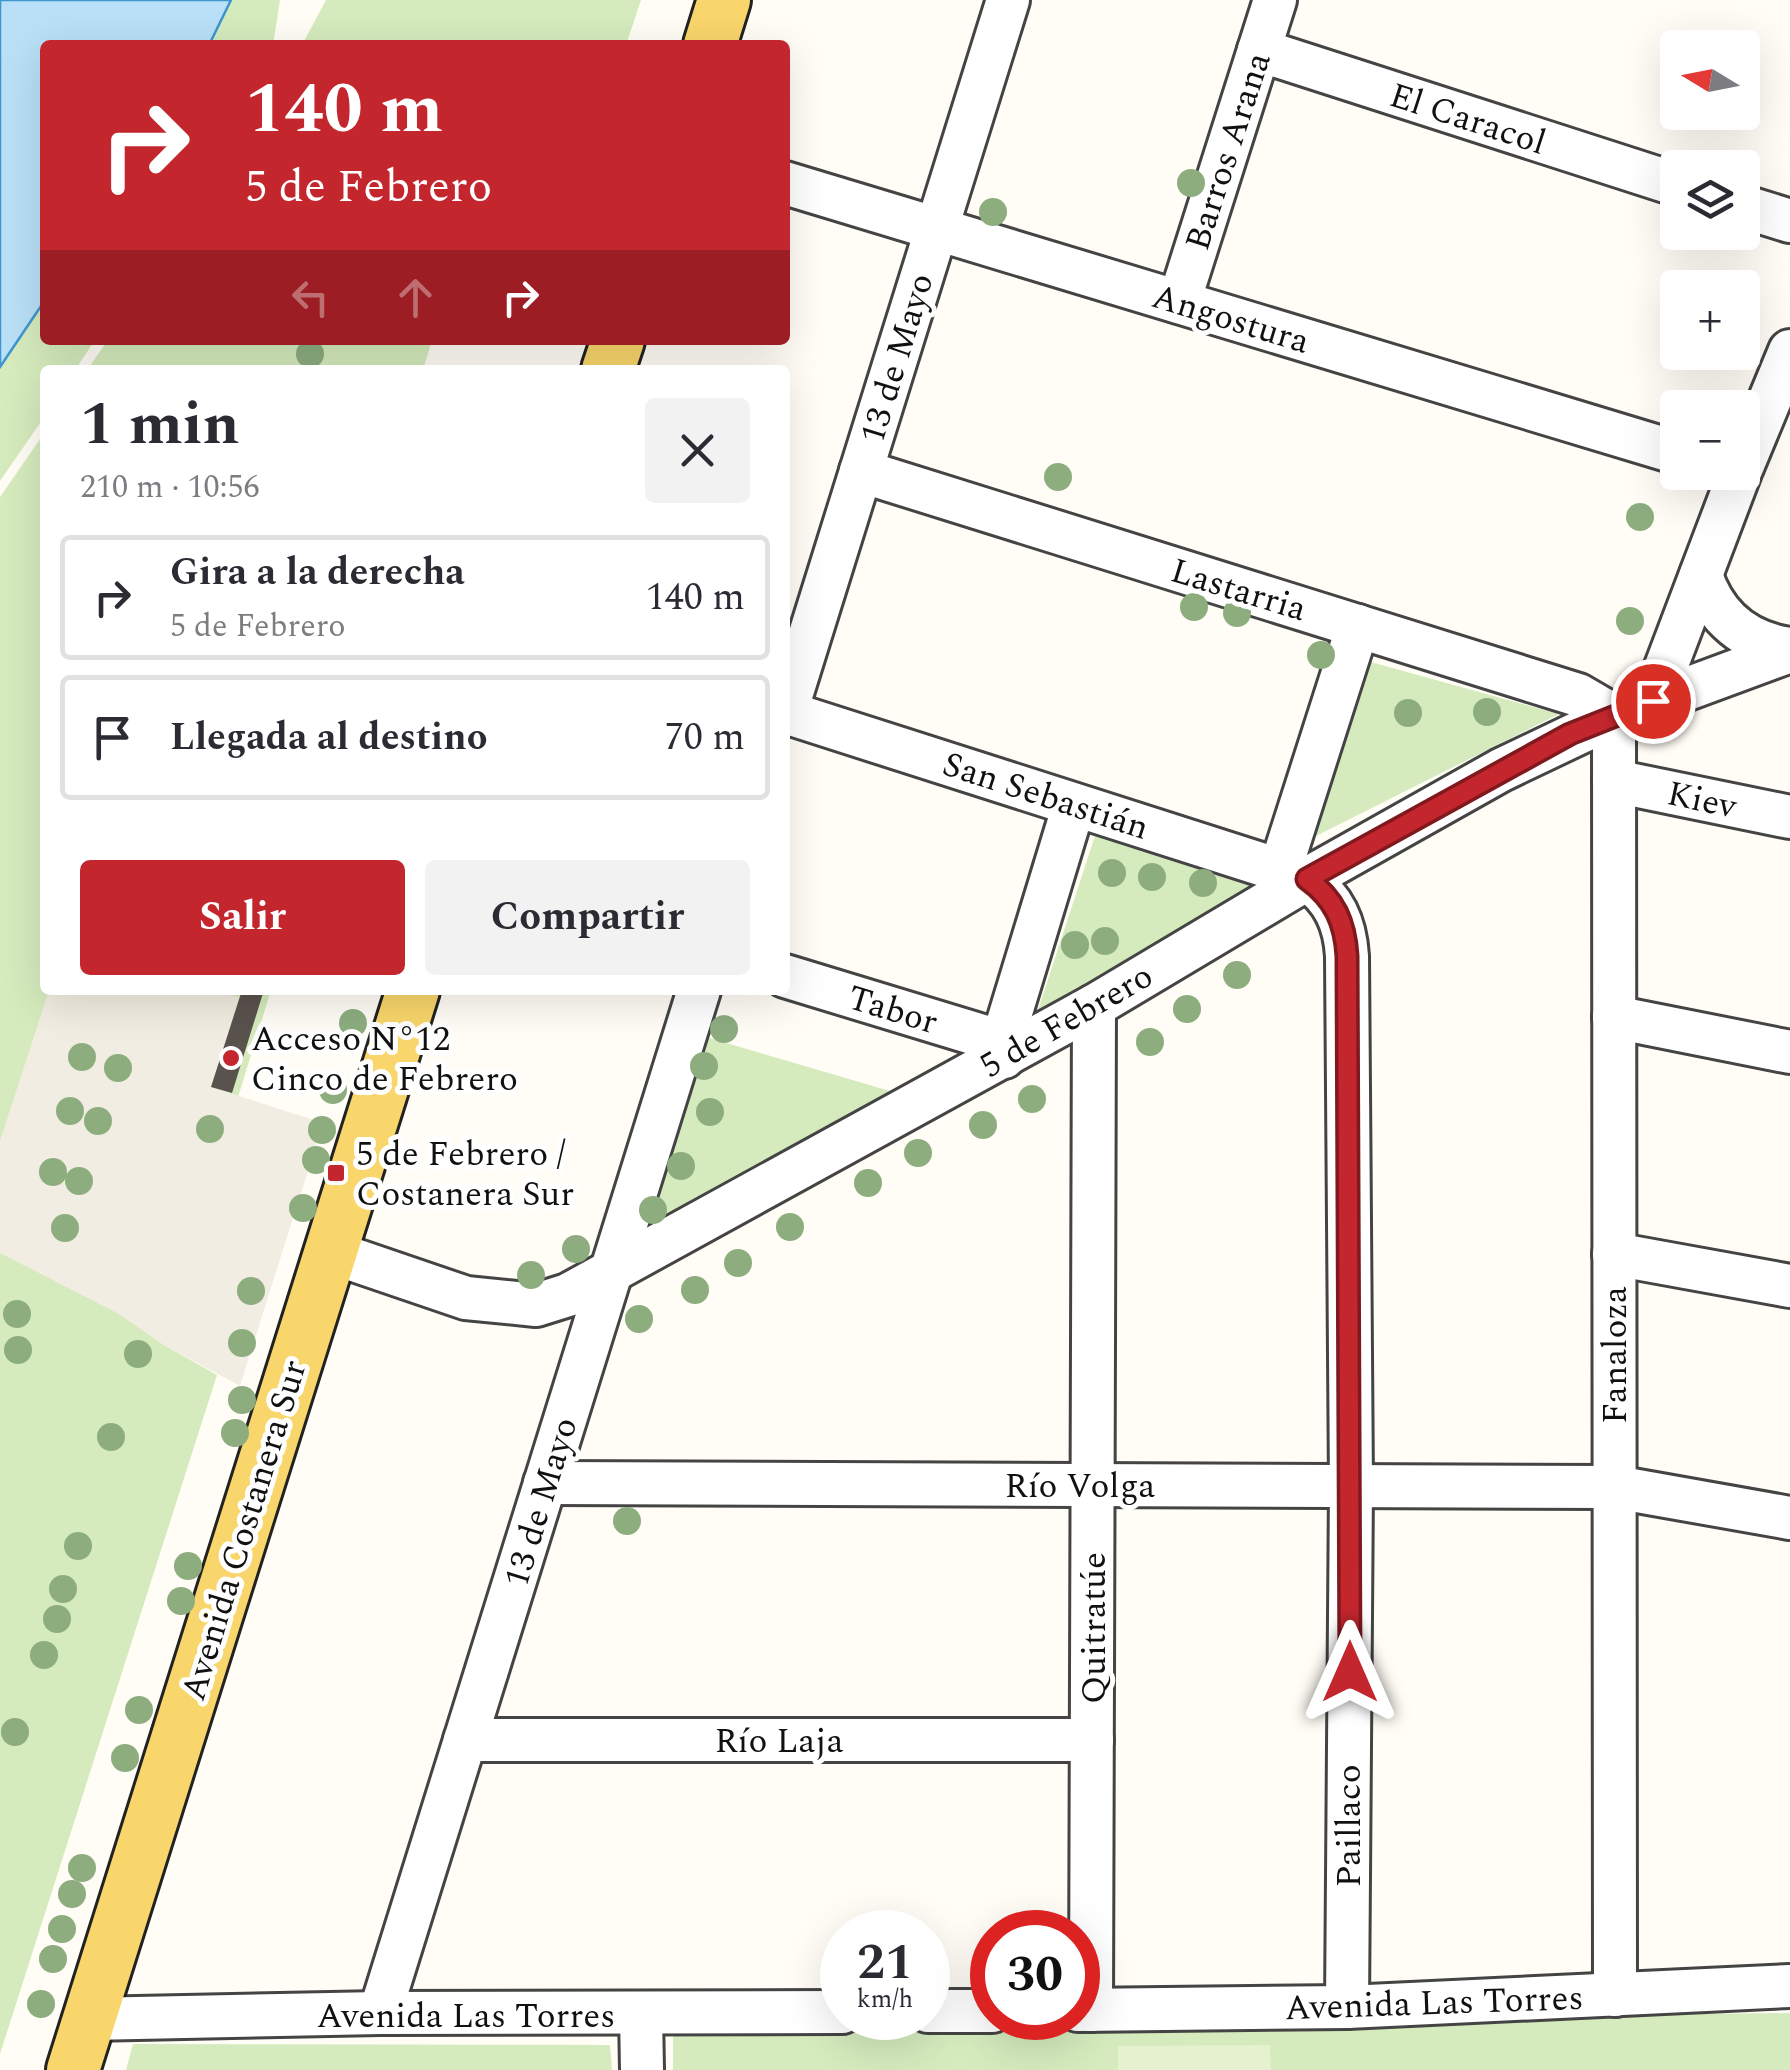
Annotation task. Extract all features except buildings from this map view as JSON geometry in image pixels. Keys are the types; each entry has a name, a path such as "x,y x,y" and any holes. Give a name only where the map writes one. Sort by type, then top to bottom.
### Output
{"main road":[{"path":"712,40 724,0"},
{"name":"Avenida Costanera Sur","path":"73,2070 410,995"}],"street":[{"name":"13 de Mayo","path":"790,697 1008,0"},
{"name":"Barros Arana","path":"1179,302 1275,0"},
{"name":"El Caracol","path":"1259,50 1660,179"},
{"name":"Angostura","path":"790,184 1660,448"},
{"path":"1760,212 1790,222"},
{"name":"Fanaloza","path":"1760,425 1790,351"},
{"name":"Lastarria","path":"861,471 1578,695 1634,708"},
{"name":"Fanaloza","path":"1616,1995 1614,780 1634,708 1701,576 1734,490"},
{"path":"1701,576 1717,610 1732,626 1750,638 1790,650"},
{"path":"1294,875 1358,626"},
{"name":"5 de Febrero","path":"331,1252 466,1298 508,1305 536,1305 552,1300 611,1272 1003,1050 1094,1006 1294,875 1634,708 1790,650"},
{"name":"San Sebastián","path":"790,715 1294,875"},
{"name":"Kiev","path":"1614,780 1790,817"},
{"path":"1003,1050 1074,804"},
{"name":"Paillaco","path":"1294,875 1330,900 1338,913 1347,956 1351,1486 1347,2007"},
{"name":"Tabor","path":"790,978 1003,1050"},
{"name":"13 de Mayo","path":"380,2013 697,995"},
{"name":"Quitratúe","path":"1087,1910 1092,1740 1094,1006"},
{"path":"1614,1017 1790,1052"},
{"path":"1614,1254 1790,1286"},
{"name":"Río Volga","path":"545,1483 1615,1488 1790,1518"},
{"name":"Río Laja","path":"465,1740 1092,1740"},
{"name":"Avenida Las Torres","path":"1100,2010 1347,2007 1790,1986"},
{"name":"Avenida Las Torres","path":"89,2019 380,2013 820,2012"},
{"path":"641,2014 642,2070"}],"green space":[{"path":"0,0 280,0 274,40 40,40 40,345 92,345 78,365 40,365 40,423 0,481"},
{"path":"326,0 641,0 628,40 305,40"},
{"path":"104,345 430,345 424,365 90,365"},
{"path":"40,439 40,995 269,995 162,1344 217,1375 0,2054 0,497"},
{"path":"1360,659 1559,714 1310,839"},
{"path":"1095,836 1263,890 1037,1013"},
{"path":"706,1037 890,1091 647,1229"},
{"path":"1790,2013 1790,2070 673,2070 673,2026 820,2024 820,2040 950,2040 950,2023 970,2023 970,2040 1100,2040 1100,2021"},
{"path":"133,2044 610,2045 612,2070 126,2070"},
{"path":"1270,2045 1271,2070 1118,2070 1118,2046"}],"shaded area":[{"path":"47,995 240,997 211,1087 323,1123 240,1386 162,1344 119,1314 0,1253 0,1141"}],"water":[{"path":"0,0 231,0 211,40 40,40 40,307 0,367"}],"place":[{"name":"Acceso N°12 Cinco de Febrero","path":"231,1058"},
{"name":"5 de Febrero / Costanera Sur","path":"336,1173"}],"route":[{"path":"1350,1672 1346,934 1330,900 1307,879 1570,734 1653,701"}]}
